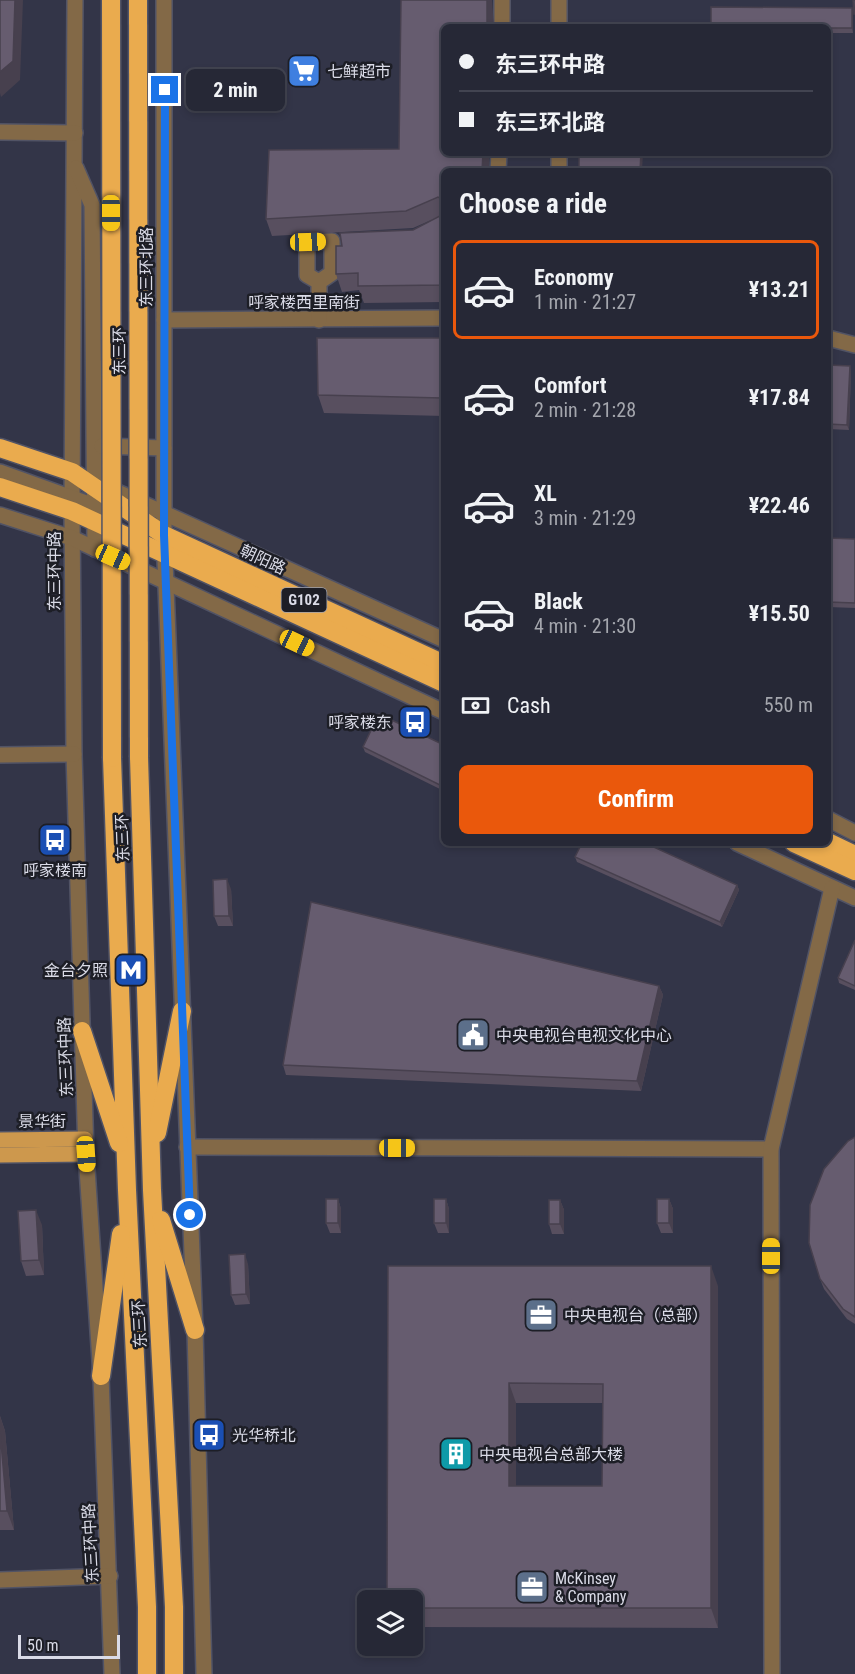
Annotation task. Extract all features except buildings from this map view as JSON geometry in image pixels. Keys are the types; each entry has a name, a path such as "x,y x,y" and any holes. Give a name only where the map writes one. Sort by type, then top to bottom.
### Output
{"highway":[{"name":"东三环","path":"111,0 112,758 127,1190 147,1607 147,1674"},
{"name":"东三环","path":"138,0 139,757 151,1164 174,1607 174,1674"},
{"name":"G102","path":"0,448 72,472 95,499 164,544 441,682"},
{"name":"G102","path":"0,487 72,503 95,499 164,544"},
{"name":"朝阳路","path":"164,544 441,663"},
{"path":"831,843 855,855"},
{"path":"801,846 855,871"},
{"path":"151,1164 182,1011"},
{"path":"82,1030 126,1164"},
{"path":"100,1376 127,1190"},
{"path":"152,1190 195,1330"}],"main road":[{"name":"景华街","path":"0,1140 85,1147"},
{"name":"景华街","path":"0,1155 85,1147"}],"street":[{"path":"72,472 75,0"},
{"name":"东三环北路","path":"164,0 165,580"},
{"path":"502,0 502,24"},
{"path":"559,0 559,24"},
{"path":"0,132 75,133"},
{"path":"74,162 92,205 95,549"},
{"path":"338,241 332,273 320,282 308,275 308,242 338,241"},
{"path":"319,320 320,282"},
{"name":"呼家楼西里南街","path":"164,320 441,318"},
{"path":"831,339 855,345"},
{"path":"72,445 164,448"},
{"path":"0,472 72,503"},
{"name":"东三环中路","path":"72,472 74,754 85,1147 100,1376 110,1576 112,1674"},
{"name":"朝阳路","path":"95,499 164,513 441,639"},
{"path":"0,515 72,538 441,711"},
{"path":"165,580 195,1330 204,1674"},
{"path":"0,755 74,754"},
{"path":"831,821 855,833"},
{"path":"743,846 855,898"},
{"path":"772,1674 771,1149 832,888"},
{"path":"187,1147 771,1149"},
{"path":"0,1580 110,1576"}],"place":[{"name":"七鲜超市","path":"304,71"},
{"name":"呼家楼东","path":"415,722"},
{"name":"呼家楼南","path":"55,840"},
{"name":"金台夕照","path":"131,970"},
{"name":"中央电视台电视文化中心","path":"473,1035"},
{"name":"中央电视台（总部）","path":"541,1315"},
{"name":"光华桥北","path":"209,1435"},
{"name":"中央电视台总部大楼","path":"456,1454"},
{"name":"McKinsey & Company","path":"532,1587"}],"route":[{"path":"165,90 164,535 190,1215"}]}
